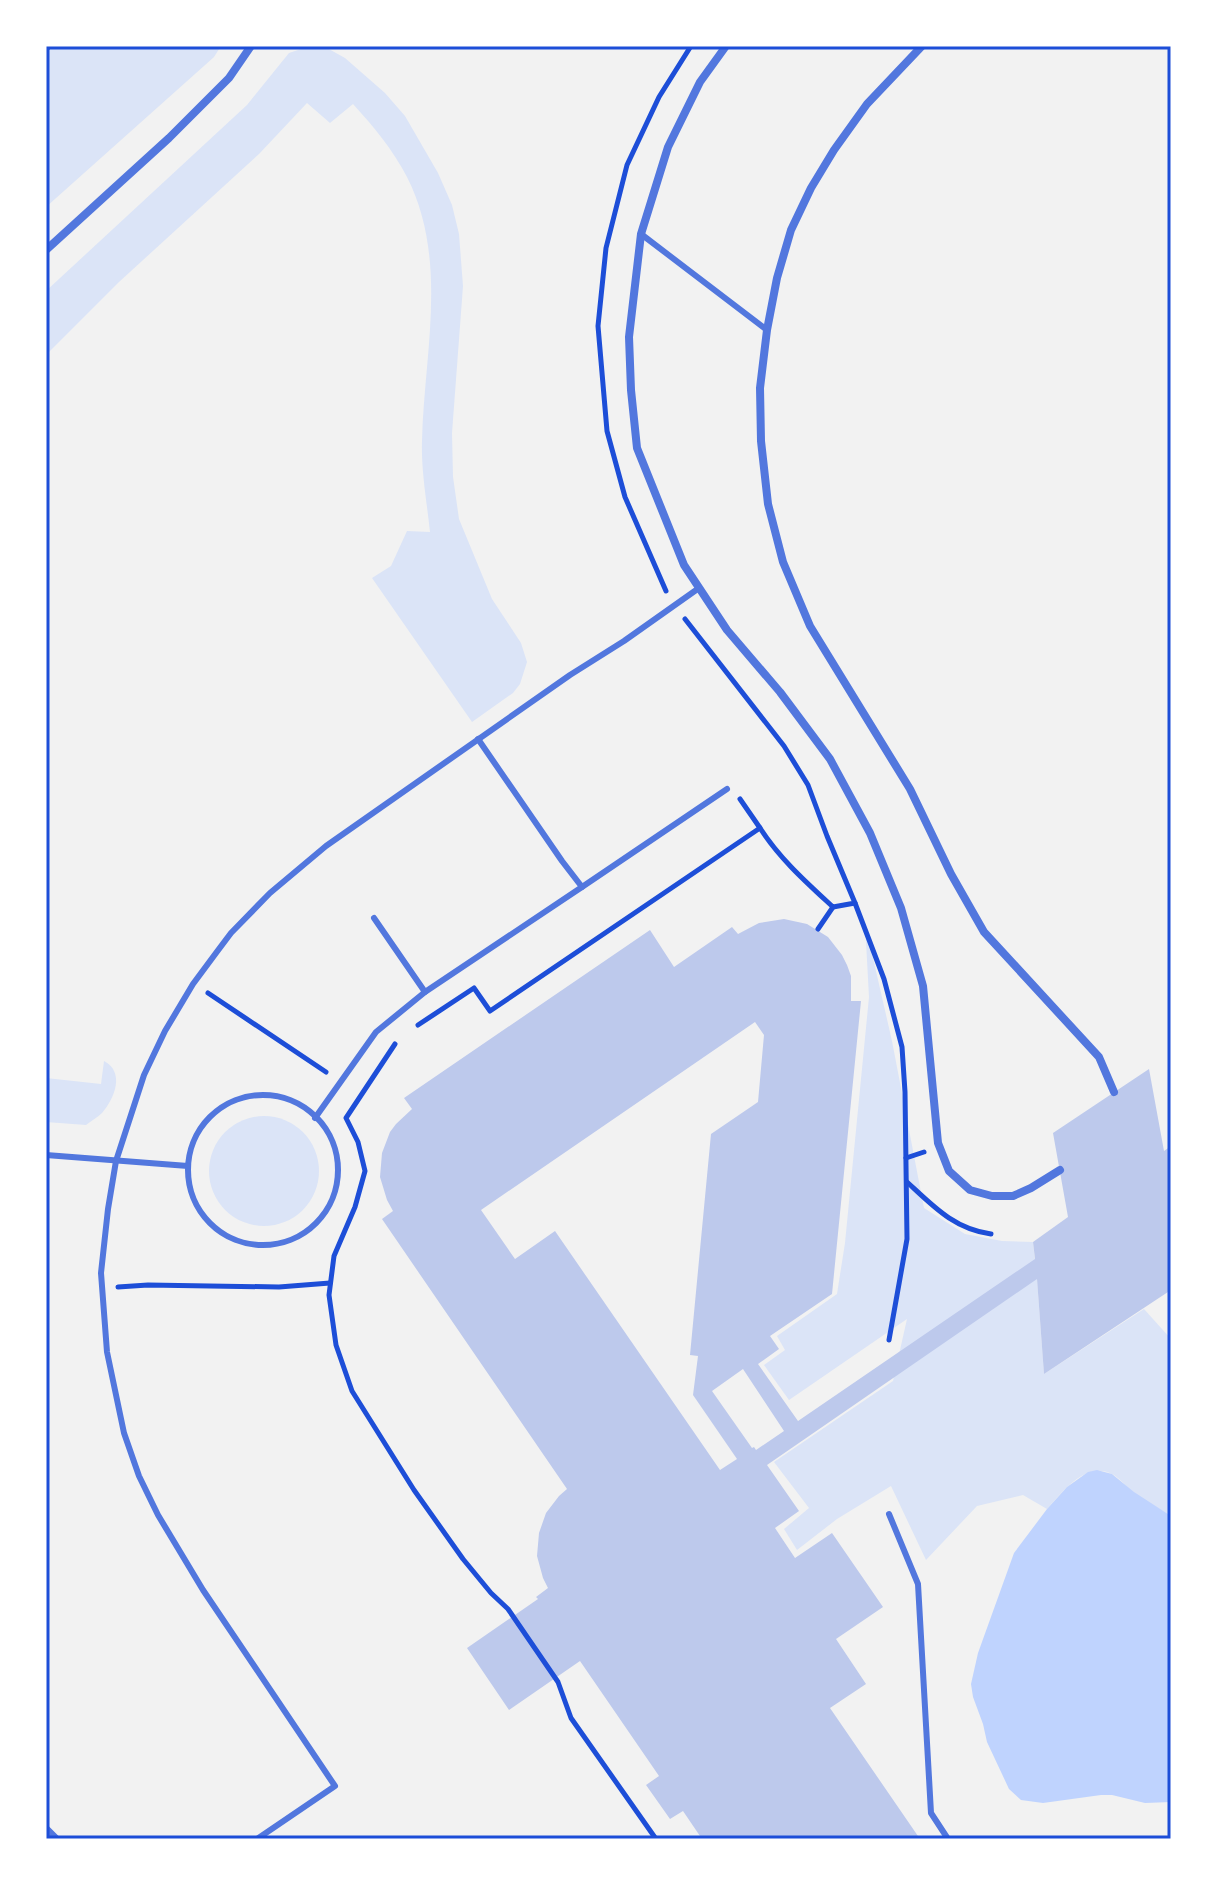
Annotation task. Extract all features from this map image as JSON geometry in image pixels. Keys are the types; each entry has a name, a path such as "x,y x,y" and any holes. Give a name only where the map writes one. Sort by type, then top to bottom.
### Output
{"street":[{"path":"46,250 169,138 229,78 251,46"},
{"path":"726,46 700,82 668,147 641,234 629,337 637,448 684,565 727,630 780,692 830,759 870,833 901,908 923,986 938,1143 949,1171 970,1190 992,1196 1013,1196 1060,1170"},
{"path":"922,46 867,104 834,150 791,230 777,278 760,388 761,441 768,504 783,562 810,626 910,789 951,874 984,932 1099,1057 1114,1092"},
{"path":"46,1829 56,1839"}],"lane":[{"path":"641,234 767,330"},
{"path":"257,1839 335,1786 203,1590 158,1515 139,1476 124,1433 107,1352 101,1273 116,1161 144,1075 193,984 231,933 270,893 326,846 699,588"},
{"path":"478,739 582,887"},
{"path":"315,1118 376,1032 425,992 727,789"},
{"path":"374,918 425,992"},
{"path":"260,1095 284,1098 305,1108 315,1118 324,1126 335,1149 338,1175 332,1200 318,1222 297,1237 272,1245 247,1244 223,1234 205,1218 192,1198 187,1174 190,1150 199,1129 216,1111 237,1099 260,1095"},
{"path":"46,1155 188,1166"},
{"path":"889,1514 918,1584 931,1813 948,1839"}],"path":[{"path":"691,46 659,97 627,165 606,248 598,326 607,431 625,497 662,583 675,605 784,746 808,785 884,979 902,1047 905,1092 907,1239 889,1340"},
{"path":"727,789 739,797 794,872 833,907"},
{"path":"410,1031 474,988 490,1011 760,828"},
{"path":"818,929 833,907 855,903"},
{"path":"193,984 326,1072 358,1142 365,1171 355,1207 334,1256 329,1295 336,1345 352,1391 454,1547 508,1609 558,1682 571,1718 656,1839"},
{"path":"346,1118 398,1039"},
{"path":"906,1181 933,1207 958,1224 991,1234"},
{"path":"102,1288 148,1285 279,1287 330,1283"}],"shaded area":[{"path":"46,46 221,46 214,57 46,207"},
{"path":"310,46 327,48 345,58 385,93 405,116 438,173 452,205 459,234 463,286 452,433 453,477 459,519 492,599 521,643 527,662 520,684 513,693 472,722 372,578 391,566 407,531 430,532 422,452 431,274 420,209 407,177 383,139 353,104 330,123 307,103 259,154 119,282 46,355 46,291 247,105 289,53"},
{"path":"865,923 892,1041 924,1208 965,1234 1002,1241 1033,1242 1044,1374 1144,1309 1171,1339 1171,1516 1133,1492 1114,1475 1094,1471 1076,1479 1047,1509 1023,1495 977,1506 926,1560 891,1486 837,1519 797,1550 784,1529 809,1508 774,1462 893,1381 907,1319 789,1400 764,1365 785,1350 777,1336 837,1294 845,1243 869,997"},
{"path":"104,1061 114,1072 116,1086 102,1113 86,1125 46,1122 46,1078 101,1084"},
{"path":"264,1116 285,1120 303,1132 315,1150 319,1171 315,1192 303,1210 285,1222 264,1226 243,1222 225,1210 213,1192 209,1171 213,1150 225,1132 243,1120"}],"water":[{"path":"1097,1470 1112,1474 1171,1516 1171,1802 1145,1803 1112,1795 1043,1803 1021,1800 1009,1789 987,1742 973,1697 971,1684 978,1653 1014,1553 1067,1487 1088,1472"}],"building":[{"path":"784,919 807,924 828,937 842,955 851,976 851,1001 861,1001 832,1294 770,1336 779,1349 758,1364 798,1421 1035,1259 1033,1242 1068,1217 1053,1133 1149,1069 1164,1151 1171,1146 1171,1290 1044,1374 1037,1279 767,1465 799,1511 775,1528 795,1558 832,1533 883,1607 836,1639 866,1684 830,1708 920,1839 702,1839 683,1811 670,1819 646,1785 659,1776 580,1661 509,1710 467,1648 538,1599 536,1597 548,1588 537,1556 539,1533 546,1513 567,1489 382,1219 393,1211 380,1177 382,1153 390,1132 412,1109 404,1098 650,930 674,967 732,927 738,934 759,923","holes":["755,1022 764,1035 758,1102 711,1134 690,1355 698,1356 693,1395 737,1459 720,1470 555,1231 515,1259 481,1210","743,1369 784,1431 756,1450 712,1391"]}]}
